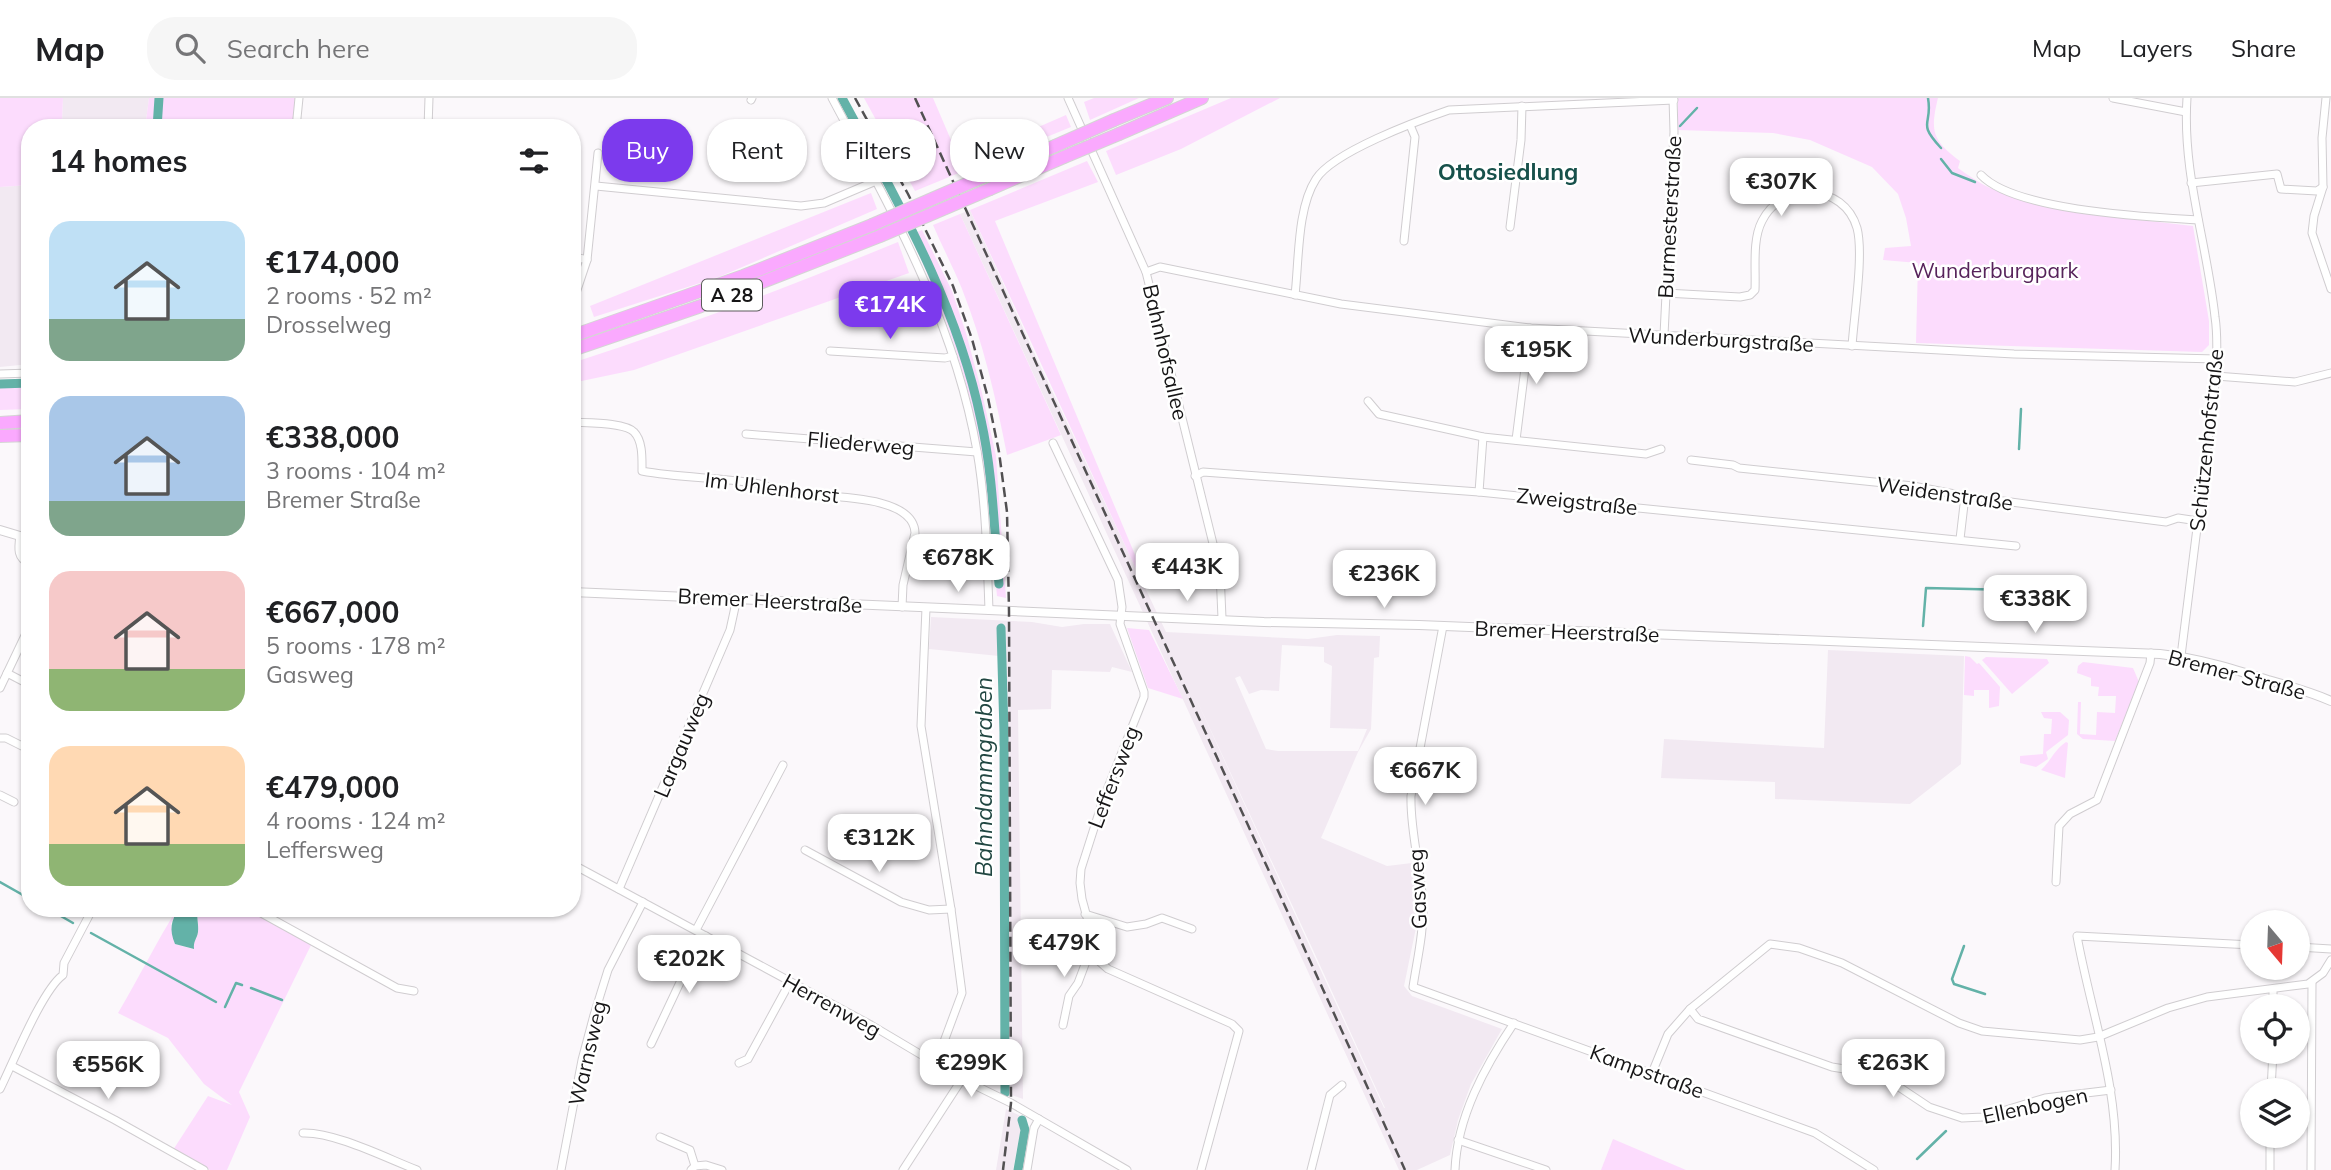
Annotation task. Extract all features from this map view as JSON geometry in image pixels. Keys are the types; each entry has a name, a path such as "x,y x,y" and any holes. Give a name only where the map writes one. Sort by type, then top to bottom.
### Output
{"highway":[{"name":"A 28","path":"1049,149 1167,98"},
{"name":"A 28","path":"1049,162 1202,98"},
{"name":"A 28","path":"581,340 987,182"},
{"name":"A 28","path":"581,340 755,286 880,236 987,182"},
{"path":"0,423 21,422"},
{"path":"0,436 21,435"}],"street":[{"path":"297,119 299,98"},
{"path":"428,119 429,98"},
{"path":"832,98 843,119"},
{"name":"Bahnhofsallee","path":"1068,98 1146,272 1220,572 1222,618"},
{"path":"2113,98 2186,112"},
{"name":"Schützenhofstraße","path":"2181,656 2217,359 2216,319 2191,183 2187,98"},
{"path":"2326,98 2322,138 2323,187 2312,233 2331,289"},
{"path":"1295,295 1305,209 1316,179 1332,162 1345,154 1449,110 1673,99"},
{"name":"Burmesterstraße","path":"1664,335 1674,132 1673,99"},
{"path":"1510,227 1521,140 1522,106"},
{"path":"1404,241 1415,137 1410,125"},
{"path":"581,278 587,260 598,153"},
{"path":"1755,170 1780,200"},
{"path":"2191,183 2277,174 2281,189 2317,191 2323,187"},
{"path":"1981,175 1989,183 2007,191 2082,210 2198,220"},
{"path":"596,186 801,206 824,203 874,182"},
{"path":"876,182 926,282 965,398 977,452 985,517 989,610"},
{"path":"1665,293 1740,297 1750,295 1755,290 1756,249 1760,225 1771,208 1780,200 1801,192 1818,192 1842,204 1857,227 1859,246 1852,345"},
{"path":"581,258 587,260"},
{"name":"Wunderburgstraße","path":"1146,272 1160,267 1295,295 1435,317 1530,328 2014,355 2217,359"},
{"path":"1516,440 1530,328"},
{"path":"830,351 945,358 953,356"},
{"path":"0,374 21,373"},
{"path":"2216,376 2295,382 2331,373"},
{"path":"1368,401 1379,414 1483,437 1647,454 1661,449"},
{"name":"Im Uhlenhorst","path":"581,423 626,426 635,432 639,441 642,471 754,483 789,493 866,499 892,507 915,525 902,585 902,607"},
{"name":"Fliederweg","path":"746,434 977,452"},
{"path":"1479,492 1483,437"},
{"name":"Leffersweg","path":"1053,443 1118,580 1122,607 1119,624 1144,692 1084,855 1080,883 1085,914 1100,962 1108,970 1232,1024 1239,1031 1201,1170"},
{"name":"Weidenstraße","path":"1691,460 1739,468 1913,486 1965,496 2166,522 2178,518 2198,521"},
{"name":"Zweigstraße","path":"1195,476 1204,472 1479,492 2016,546"},
{"path":"1960,539 1965,496"},
{"path":"0,530 20,536 18,553 21,557"},
{"name":"Bremer Heerstraße","path":"581,592 1222,618 1264,622 1444,626 2016,649"},
{"name":"Largauweg","path":"619,889 730,630 737,598"},
{"path":"926,608 921,726 962,993 936,1063"},
{"name":"Gasweg","path":"1413,986 1423,904 1411,796 1444,626"},
{"path":"0,688 21,644"},
{"name":"Bremer Straße","path":"2016,649 2181,656 2304,690 2331,701"},
{"path":"2056,882 2059,826 2070,814 2097,800 2150,663 2151,653"},
{"path":"7,673 21,680"},
{"path":"0,738 21,746"},
{"path":"696,930 783,765"},
{"path":"0,795 14,802"},
{"path":"806,850 901,902 929,910 951,909"},
{"name":"Herrenweg","path":"581,869 1128,1170"},
{"name":"Warnsweg","path":"561,1170 582,1060 594,1015 608,970 643,902"},
{"path":"1085,914 1127,927 1162,918 1192,929"},
{"path":"0,1089 44,999 55,981 63,975 64,963 88,917"},
{"path":"268,917 397,988 414,990"},
{"path":"651,1044 684,974 706,936"},
{"path":"2116,1170 2111,1090 2077,936 2240,943"},
{"path":"1063,1025 1069,996 1079,983 1094,942"},
{"path":"1652,1073 1668,1034 1690,1009 1770,944 1799,948 1842,963 1959,1023 1982,1031 2080,1040 2098,1037 2168,1008 2207,997 2312,982 2323,973 2331,960"},
{"path":"2310,948 2331,949"},
{"path":"739,1063 748,1059 790,982"},
{"path":"2311,1170 2312,982"},
{"name":"Kampstraße","path":"1413,986 1815,1133 1874,1170"},
{"path":"2273,989 2273,994"},
{"name":"Ellenbogen","path":"1690,1009 1698,1018 1832,1067 1888,1079 1928,1107 1962,1118 1983,1118 2045,1098 2111,1090"},
{"path":"1455,1170 1458,1140 1480,1081 1514,1023"},
{"path":"12,1066 204,1170"},
{"path":"903,1170 961,1079"},
{"path":"1311,1170 1330,1095 1342,1086"},
{"path":"1027,1170 1034,1128 1039,1119"},
{"path":"303,1133 316,1132 335,1138 417,1170"},
{"path":"660,1137 690,1150 693,1168 706,1166 722,1170"},
{"path":"1458,1140 1546,1170"},
{"path":"2270,1148 2270,1170"}],"shaded area":[{"path":"63,98 149,98 146,119 62,119"},
{"path":"21,186 21,365 0,367 0,187"},
{"path":"970,210 1166,632 1308,639 1337,635 1380,636 1379,657 1374,658 1371,729 1358,752 1321,838 1387,866 1412,863 1418,918 1404,986 1412,996 1502,1029 1471,1084 1458,1120 1450,1155 1417,1170 1399,1170 960,214","holes":["1282,645 1324,647 1324,662 1332,666 1330,728 1367,729 1358,751 1266,749 1235,678 1240,676 1249,694 1261,690 1279,691","1192,690 1313,950 1385,1108 1384,1108"]},
{"path":"931,617 1032,622 1062,627 1110,624 1132,672 1112,667 1110,672 1052,670 1051,709 1018,710 1023,1099 1003,1092 999,656 929,649"},
{"path":"1828,650 1964,656 1961,764 1910,804 1775,799 1775,782 1661,778 1664,739 1824,748"},
{"path":"174,917 197,917 198,932 194,949 175,944 172,925"},
{"path":"1006,1109 1023,1117 1013,1170 996,1170"}],"green space":[{"path":"0,98 63,98 62,119 21,119 21,186 0,187"},
{"path":"149,98 295,98 293,119 146,119"},
{"path":"864,98 933,98 950,138 950,177 915,191 910,182 936,182 936,119 876,119"},
{"path":"1094,98 1139,98 1090,120 1084,102"},
{"path":"1231,98 1280,98 1181,149 1116,175 1106,151"},
{"name":"Wunderburgpark","path":"1678,98 1938,98 1934,127 1939,141 1960,161 1958,168 1986,186 2014,197 2064,209 2193,226 2209,321 2209,345 2202,352 1916,343 1918,263 1883,260 1885,248 1911,246 1898,194 1872,167 1810,140 1773,133 1678,130"},
{"path":"1066,115 1071,127 1049,136 1049,122"},
{"path":"1087,161 1098,182 995,221 1146,581 1142,582 970,210 1037,182 1049,182 1049,177"},
{"path":"871,193 877,209 719,277 594,317 590,306"},
{"path":"960,214 1061,435 1007,455 983,350 962,289 933,225"},
{"path":"922,230 952,291 982,393 996,456 1006,598 997,596 990,520 969,395 943,314 910,235"},
{"path":"898,242 909,273 634,370 581,381 581,360 736,306"},
{"path":"21,385 21,409 0,410 0,386"},
{"path":"1127,628 1149,630 1183,699 1148,688"},
{"path":"1965,656 1979,663 2000,687 1999,706 1989,708 1989,690 1974,690 1974,696 1964,695"},
{"path":"1986,657 2047,659 2049,663 2012,694 1982,660"},
{"path":"2083,662 2133,668 2139,682 2115,741 2083,739 2077,734 2078,702 2081,702 2080,734 2096,735 2097,712 2115,713 2116,696 2098,696 2099,687 2091,686 2091,678 2077,673 2078,666"},
{"path":"2041,712 2060,712 2069,720 2068,735 2046,752 2048,759 2036,767 2020,763 2020,756 2043,754 2044,734 2051,734 2052,719 2044,718"},
{"path":"2066,742 2065,778 2041,770 2058,748"},
{"path":"174,917 171,924 175,944 193,949 198,932 197,917 276,917 314,939 239,1092 250,1117 227,1170 210,1170 173,1150 208,1096 232,1105 204,1084 168,1038 118,1013"},
{"path":"1613,1139 1686,1170 1601,1170"}],"waterway":[{"path":"158,119 159,98"},
{"name":"Bahndammgraben","path":"842,98 923,254 957,335 985,440 999,584"},
{"path":"1928,98 1927,128 1941,148"},
{"path":"1680,126 1697,108"},
{"path":"1941,159 1952,173 1975,182"},
{"path":"0,384 21,383"},
{"path":"2019,449 2021,409"},
{"path":"1923,626 1926,588 2013,590"},
{"name":"Bahndammgraben","path":"1001,628 1004,732 1005,1093"},
{"path":"0,882 21,894"},
{"path":"63,917 73,923"},
{"path":"91,933 216,1002"},
{"path":"1964,946 1952,979 1954,984 1985,994"},
{"path":"225,1007 236,983 242,985"},
{"path":"251,988 282,1000"},
{"name":"Bahndammgraben","path":"1018,1170 1025,1130 1022,1120"},
{"path":"1917,1159 1946,1131"}],"railway":[{"path":"855,98 908,194 953,286 972,339 999,452 1007,512 1009,611 1011,1103 1003,1170"},
{"path":"915,98 1405,1170"}],"district":[{"name":"Ottosiedlung","path":"1508,171"}]}
